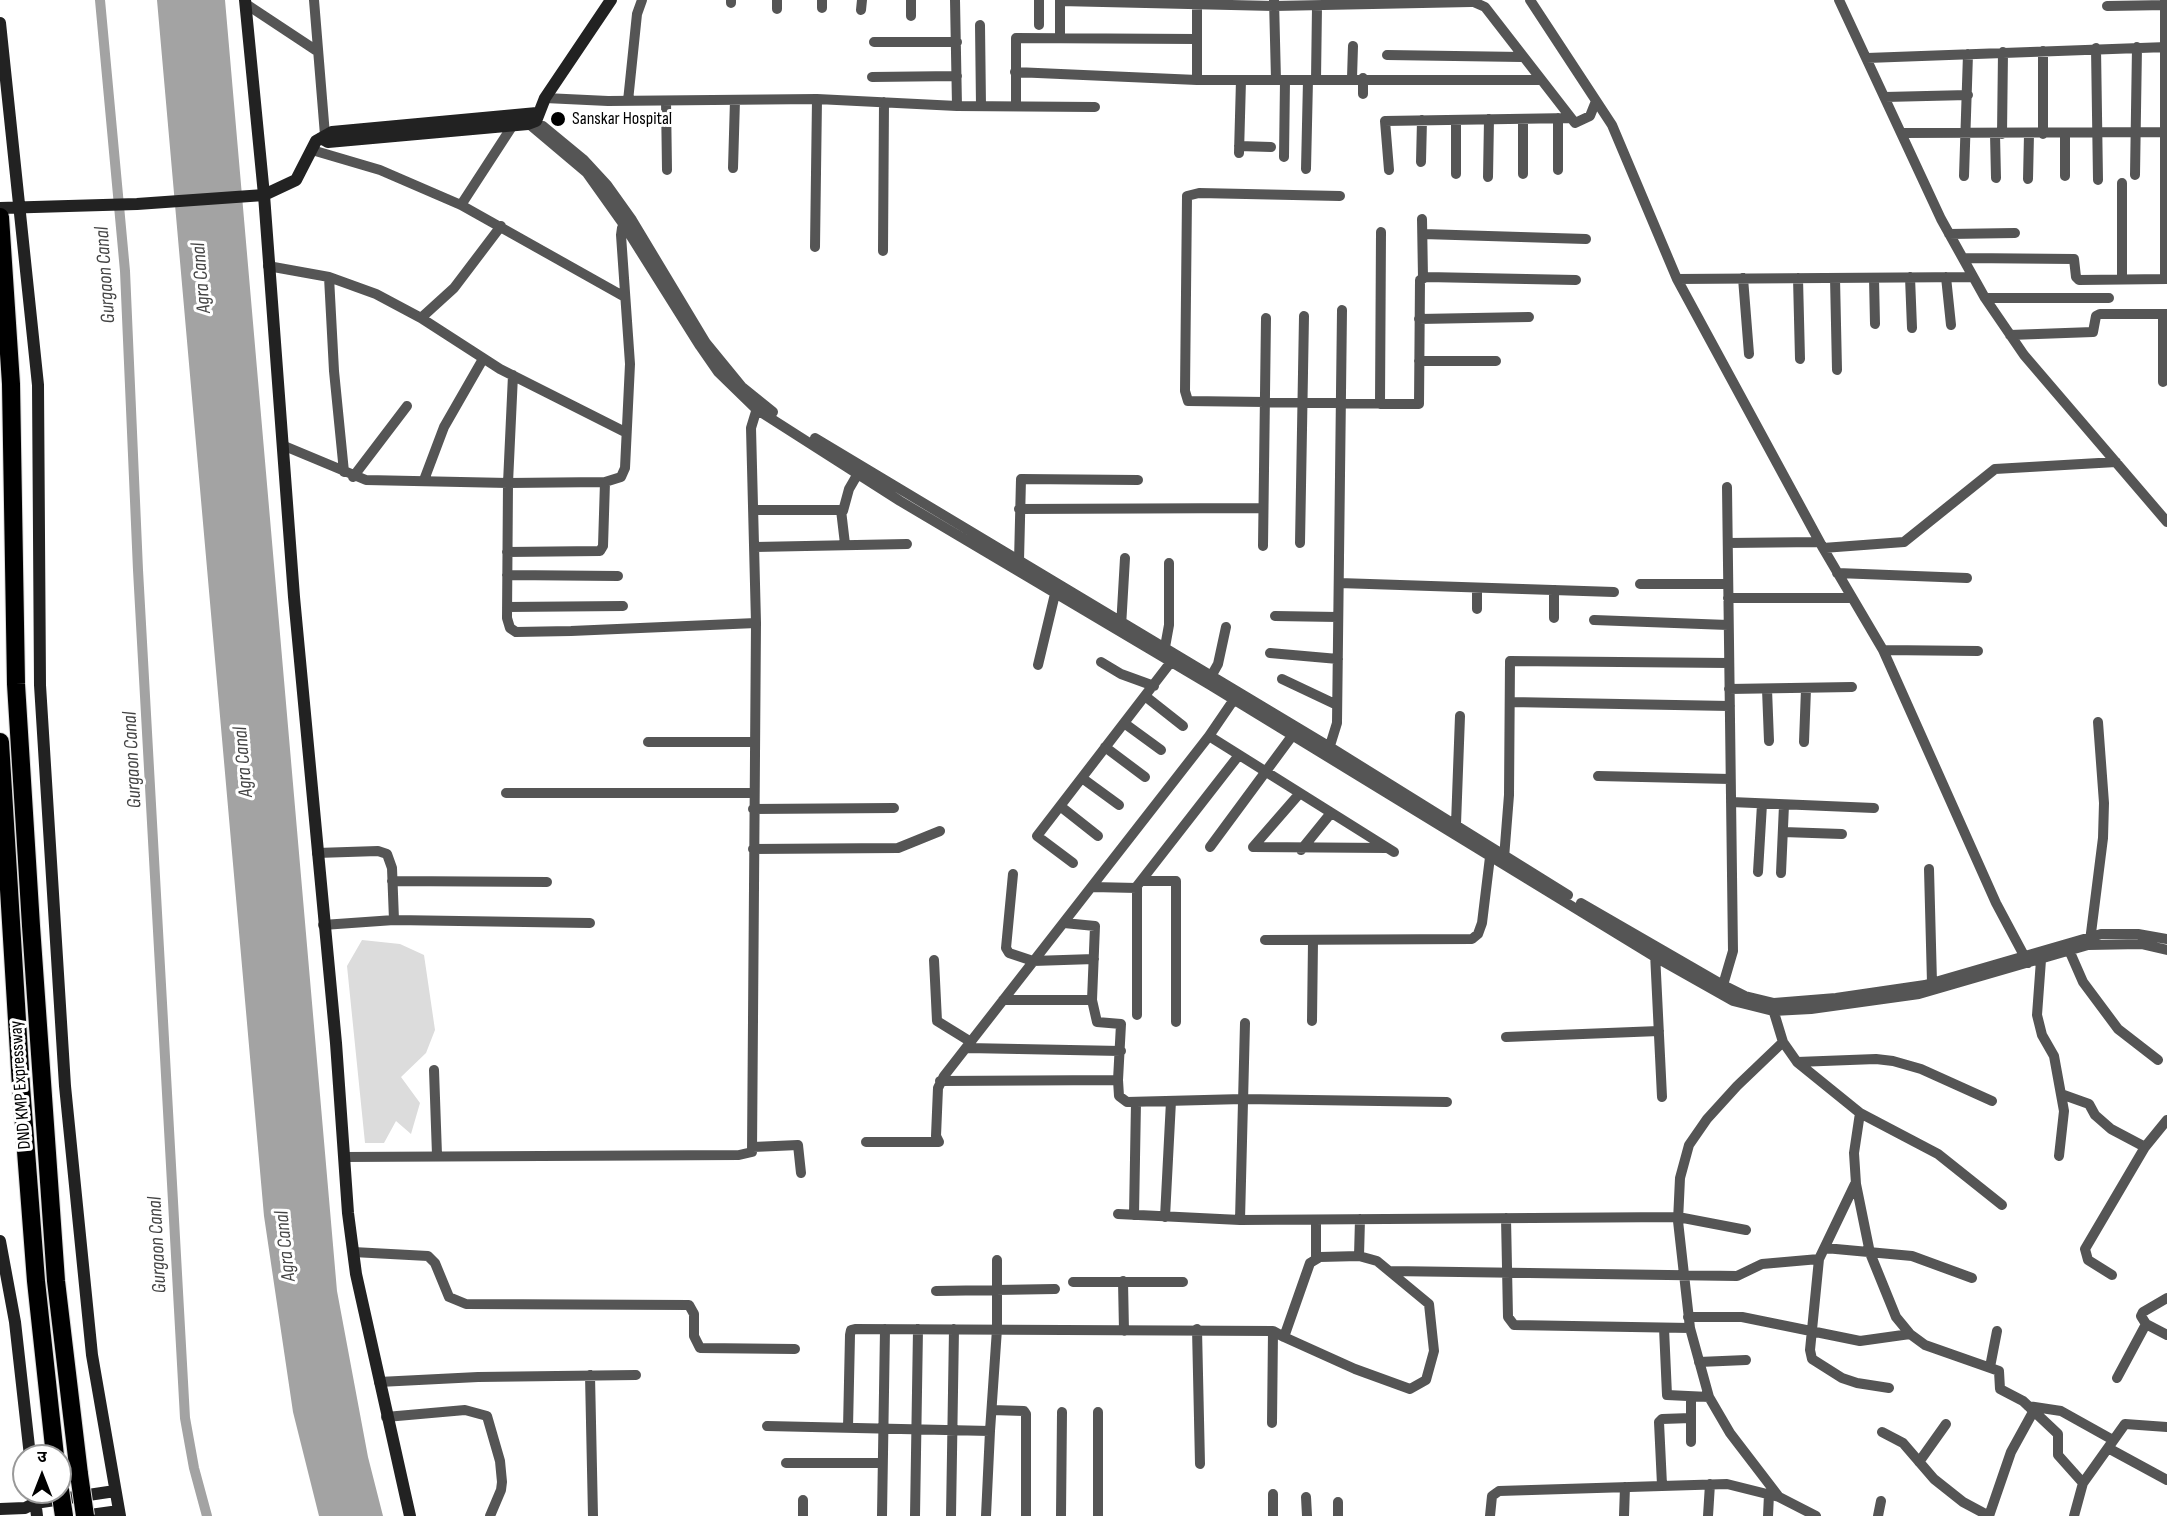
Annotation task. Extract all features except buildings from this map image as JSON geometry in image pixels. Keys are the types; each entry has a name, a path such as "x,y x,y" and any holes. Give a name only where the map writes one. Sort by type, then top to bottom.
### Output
{"highway":[{"name":"DND KMP Expressway","path":"0,217 6,272 11,384 18,707 56,1281 84,1516"},
{"name":"DND KMP Expressway","path":"0,742 21,1086 38,1305 54,1444"}],"street":[{"path":"314,0 323,137 328,142 527,118 594,170 700,346 724,378 758,405 860,471 1450,825 1733,1000 1773,1007 1811,1009 1919,994 2114,933 2167,939"},
{"path":"460,205 545,98 611,0"},
{"path":"628,102 637,14 642,0"},
{"path":"911,0 911,16"},
{"path":"955,0 957,106"},
{"path":"1039,0 1039,25"},
{"path":"1060,38 1060,0 1274,3 1317,6 1470,1 1485,8 1575,123 1580,123 1590,116 1596,101"},
{"path":"1530,0 1612,125 1677,279 1821,545 1883,650 1996,903 2027,960"},
{"path":"1839,0 1949,234 1984,298 2024,356 2167,522"},
{"path":"245,2 317,51"},
{"path":"245,2 264,195 282,445 353,1252 378,1382 410,1516"},
{"path":"1197,3 1197,80"},
{"path":"1274,3 1284,157"},
{"path":"1964,258 2074,259 2076,277 2079,280 2166,279 2166,3 2107,6"},
{"path":"1306,170 1317,6"},
{"path":"0,23 38,385 40,685 65,1086 92,1355 120,1514 84,1516"},
{"path":"980,25 981,106"},
{"path":"1016,105 1016,38 1197,39"},
{"path":"874,42 957,42"},
{"path":"1353,46 1363,94"},
{"path":"2135,174 2137,47"},
{"path":"1867,58 2166,47"},
{"path":"2096,48 2098,180"},
{"path":"2043,51 2043,134"},
{"path":"1996,178 2003,52"},
{"path":"1964,176 1968,54"},
{"path":"1387,55 1522,57"},
{"path":"1015,72 1197,80 1358,78 1540,80"},
{"path":"872,77 957,76"},
{"path":"1241,80 1239,150 1271,147"},
{"path":"1885,97 1968,94"},
{"path":"545,98 628,102 817,99 957,106 1095,106"},
{"path":"815,247 817,99"},
{"path":"733,168 735,100"},
{"path":"666,102 668,170"},
{"path":"883,251 884,102"},
{"path":"1558,118 1558,170"},
{"path":"1389,170 1384,121 1571,118"},
{"path":"1488,177 1489,119"},
{"path":"1523,119 1523,174"},
{"path":"1421,162 1422,120"},
{"path":"1455,174 1456,120"},
{"path":"1902,133 2167,132"},
{"path":"2065,133 2065,176"},
{"path":"2028,179 2029,134"},
{"path":"0,208 137,204 264,195 285,188 296,180 316,141 323,137"},
{"path":"312,150 380,170 460,205 623,296"},
{"path":"2121,279 2122,183"},
{"path":"1340,196 1199,193 1187,196 1187,399 1191,403 1419,404 1419,284 1423,278 1422,219"},
{"path":"282,445 349,475 379,481 606,482 624,475 630,364 623,296 621,235 628,223"},
{"path":"421,318 454,288 501,226"},
{"path":"1380,404 1381,232"},
{"path":"1949,234 2015,233"},
{"path":"1423,234 1586,239"},
{"path":"268,266 329,277 376,294 421,318 483,359 625,432"},
{"path":"329,277 334,370 349,475"},
{"path":"1910,277 1912,328"},
{"path":"1947,277 1951,325"},
{"path":"1677,279 1973,277"},
{"path":"1423,278 1576,280"},
{"path":"1743,278 1749,354"},
{"path":"1798,278 1800,358"},
{"path":"1835,278 1837,370"},
{"path":"1874,278 1875,324"},
{"path":"1984,298 2109,298"},
{"path":"1328,752 1336,728 1337,705 1342,310"},
{"path":"2010,335 2093,332 2096,316 2100,314 2165,314 2163,382"},
{"path":"1300,543 1304,316"},
{"path":"1419,319 1530,316"},
{"path":"1263,546 1266,318"},
{"path":"424,480 444,427 483,359"},
{"path":"1419,361 1496,361"},
{"path":"513,375 507,552 507,607 510,628 516,632 756,623"},
{"path":"344,1157 739,1155 749,1154 753,1147 751,1106 752,793 756,623 752,428 758,405"},
{"path":"349,475 407,406"},
{"path":"1728,543 1821,545 1904,542 1995,469 2116,462"},
{"path":"845,544 843,511 849,489 860,471"},
{"path":"1010,560 1019,509 1020,481 1023,478 1138,480"},
{"path":"507,552 600,551 603,546 606,482"},
{"path":"1723,986 1733,951 1727,488"},
{"path":"1019,509 1263,508"},
{"path":"755,510 843,511"},
{"path":"755,547 907,544"},
{"path":"1121,628 1125,558"},
{"path":"1165,647 1169,625 1169,563"},
{"path":"1837,573 1967,578"},
{"path":"507,575 618,576"},
{"path":"1339,583 1614,592"},
{"path":"1640,584 1728,584"},
{"path":"1477,588 1477,609"},
{"path":"1554,590 1554,618"},
{"path":"1038,665 1061,593"},
{"path":"1728,598 1852,598"},
{"path":"507,607 622,606"},
{"path":"1275,616 1338,617"},
{"path":"1594,620 1728,625"},
{"path":"1209,680 1222,652 1226,627"},
{"path":"1121,628 1165,647 1174,659"},
{"path":"1883,650 1978,651"},
{"path":"1270,653 1338,659"},
{"path":"1073,863 1037,836 1174,659"},
{"path":"1504,860 1510,661 1729,663"},
{"path":"1101,662 1121,674 1154,686"},
{"path":"1282,679 1337,705"},
{"path":"1729,689 1852,687"},
{"path":"1767,689 1769,741"},
{"path":"1804,742 1806,689"},
{"path":"1145,696 1183,726"},
{"path":"867,1142 939,1142 936,1136 940,1081 1209,736 1237,696"},
{"path":"1237,696 1292,736 1328,752"},
{"path":"1510,702 1730,706"},
{"path":"1450,825 1460,716"},
{"path":"2090,940 2103,838 2104,803 2098,722"},
{"path":"1124,723 1161,750"},
{"path":"1209,736 1300,793 1331,813 1391,850 1300,850 1253,847 1300,793"},
{"path":"1210,847 1292,736"},
{"path":"648,742 753,742"},
{"path":"1105,747 1144,777"},
{"path":"1137,1016 1139,884 1239,755"},
{"path":"1598,776 1730,779"},
{"path":"1082,778 1119,805"},
{"path":"506,793 752,793"},
{"path":"1731,802 1874,808"},
{"path":"1758,872 1762,804"},
{"path":"1781,873 1784,804"},
{"path":"1060,806 1098,836"},
{"path":"753,808 894,808"},
{"path":"1300,850 1331,813"},
{"path":"1450,825 1490,857 1504,860"},
{"path":"753,849 898,848 940,831"},
{"path":"1783,832 1842,834"},
{"path":"317,853 383,852 390,861 394,920"},
{"path":"1265,940 1472,939 1478,934 1482,923 1490,857"},
{"path":"1929,869 1932,983"},
{"path":"1013,874 1006,948 1013,956 1033,961 1094,959"},
{"path":"392,881 547,882"},
{"path":"1092,887 1176,881 1176,1022"},
{"path":"323,925 394,920 590,923"},
{"path":"1064,923 1095,926 1092,1000 1098,1023 1121,1024 1118,1080 1119,1096 1122,1101 1243,1099 1447,1102"},
{"path":"1656,952 1723,986 1773,1007 1932,983 2027,960 2041,960 2090,940 2141,944 2167,950"},
{"path":"1312,1021 1313,941"},
{"path":"2069,950 2083,982 2118,1029 2158,1060"},
{"path":"1656,952 1662,1097"},
{"path":"934,960 937,1021 969,1045 1121,1051"},
{"path":"2041,960 2037,1015 2042,1035 2054,1056 2064,1111 2059,1156"},
{"path":"1004,1000 1092,1000"},
{"path":"1773,1007 1783,1042 1797,1062 1860,1113 1938,1154 2002,1205"},
{"path":"1240,1220 1245,1023"},
{"path":"1506,1037 1659,1031"},
{"path":"1774,1496 1730,1433 1709,1397 1689,1322 1678,1217 1680,1178 1689,1145 1707,1119 1737,1086 1783,1042"},
{"path":"1797,1062 1876,1059 1893,1061 1921,1069 1992,1101"},
{"path":"434,1070 437,1155"},
{"path":"940,1081 1118,1080"},
{"path":"2061,1094 2090,1104 2095,1115 2112,1129 2145,1147"},
{"path":"1165,1217 1171,1101"},
{"path":"1134,1215 1136,1102"},
{"path":"1860,1113 1854,1153 1856,1184 1870,1253 1889,1305 1910,1334 1925,1345 1990,1367 2001,1375 2000,1389 2030,1409 2058,1434 2058,1455 2083,1483"},
{"path":"2112,1275 2088,1260 2085,1249 2145,1147 2167,1120"},
{"path":"753,1147 798,1145 801,1173"},
{"path":"1856,1184 1819,1259 1812,1331 1812,1359 1850,1381 1889,1388"},
{"path":"1118,1214 1240,1220 1678,1217 1746,1230"},
{"path":"1506,1218 1508,1317 1514,1325 1664,1328 1689,1322 1742,1317 1868,1341 1910,1334"},
{"path":"1359,1256 1360,1219"},
{"path":"1316,1220 1316,1259"},
{"path":"0,1241 15,1322 29,1444"},
{"path":"1825,1248 1922,1258 1972,1278"},
{"path":"353,1252 428,1256 435,1263 449,1297 466,1304 689,1305 694,1314 694,1336 698,1347 795,1349"},
{"path":"848,1428 851,1330 1197,1329 1273,1331 1284,1337 1366,1373 1410,1389 1426,1380 1434,1351 1430,1304 1377,1261 1359,1256 1340,1255 1316,1259 1310,1263 1284,1337"},
{"path":"1390,1271 1737,1276 1762,1264 1819,1259"},
{"path":"986,1516 997,1329 998,1260"},
{"path":"1123,1281 1124,1331"},
{"path":"1072,1282 1183,1282"},
{"path":"936,1291 998,1292 1055,1289"},
{"path":"2167,1298 2143,1312 2141,1321 2167,1335"},
{"path":"2116,1378 2146,1324"},
{"path":"1664,1328 1666,1394 1670,1397 1709,1397"},
{"path":"882,1516 885,1329"},
{"path":"915,1516 918,1329"},
{"path":"951,1516 954,1329"},
{"path":"1197,1329 1200,1464"},
{"path":"1272,1423 1273,1331"},
{"path":"1990,1367 1997,1331"},
{"path":"1699,1362 1746,1360"},
{"path":"590,1375 593,1516"},
{"path":"378,1382 636,1375"},
{"path":"1691,1397 1691,1442"},
{"path":"2030,1409 2061,1411 2167,1480"},
{"path":"1882,1432 1903,1443 1934,1479 1973,1513 1989,1516 2011,1452 2030,1409"},
{"path":"386,1417 465,1410 487,1416 500,1461 502,1482 490,1516"},
{"path":"992,1410 1024,1411 1026,1414 1026,1516"},
{"path":"1061,1516 1062,1412"},
{"path":"1098,1412 1098,1516"},
{"path":"1662,1485 1659,1422 1662,1419 1691,1418"},
{"path":"2074,1516 2083,1483 2125,1424 2167,1427"},
{"path":"1919,1462 1946,1425"},
{"path":"767,1426 990,1431"},
{"path":"786,1463 882,1463"},
{"path":"1708,1516 1710,1484"},
{"path":"1490,1516 1492,1496 1499,1491 1710,1484 1738,1486 1774,1496 1816,1516"},
{"path":"1624,1516 1625,1487"},
{"path":"0,1509 115,1491"},
{"path":"1273,1494 1273,1516"},
{"path":"1768,1516 1774,1496"},
{"path":"1306,1497 1307,1516"},
{"path":"803,1500 803,1516"},
{"path":"1878,1516 1881,1501"},
{"path":"1338,1502 1338,1516"},
{"path":"31,1505 37,1516"}],"shaded area":[{"path":"362,940 400,944 424,955 435,1030 426,1053 401,1077 420,1103 411,1134 396,1121 384,1143 365,1143 347,966"}],"water":[{"name":"Agra Canal","path":"157,0 225,0 337,1291 368,1457 383,1516 319,1516 293,1412 264,1216"}],"waterway":[{"name":"Gurgaon Canal","path":"100,0 125,271 138,570 185,1418 194,1468 207,1516"}],"place":[{"name":"Sanskar Hospital","path":"558,119"}]}
